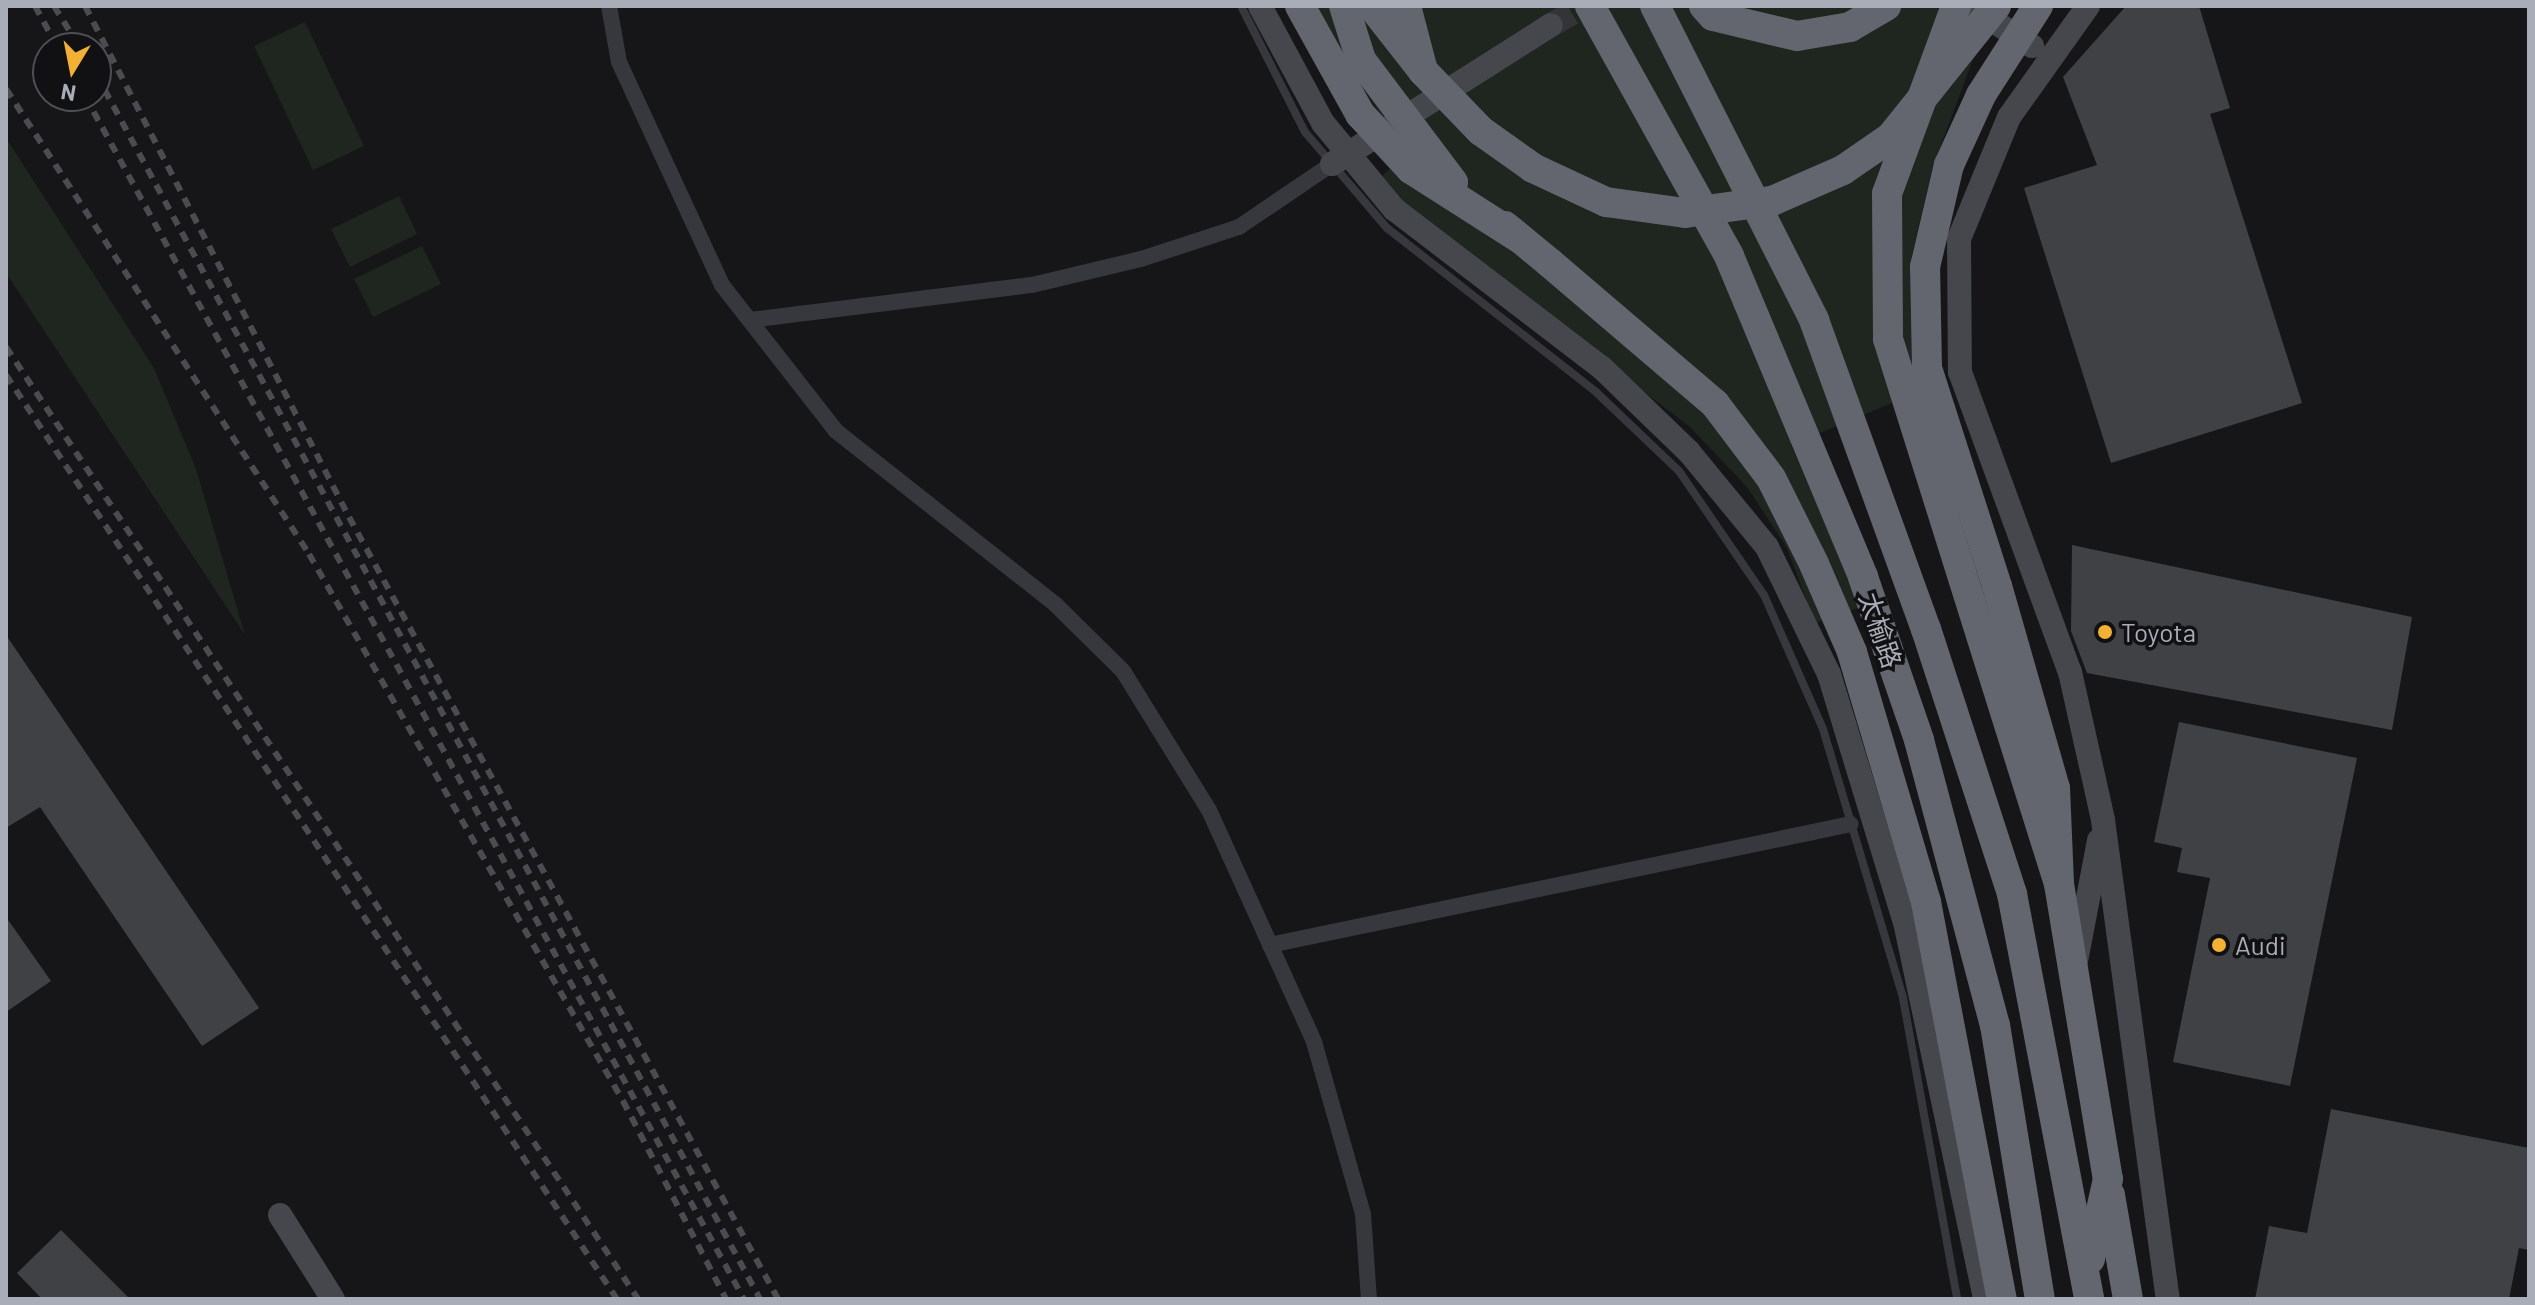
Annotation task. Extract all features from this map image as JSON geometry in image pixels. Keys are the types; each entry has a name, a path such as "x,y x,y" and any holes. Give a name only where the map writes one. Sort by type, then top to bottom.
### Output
{"highway":[{"path":"1300,6 1360,114 1411,169 1519,238"},
{"path":"1344,6 1361,60 1437,169 1715,404 1771,478 1814,564 1852,652 1926,902 2002,1299"},
{"path":"1372,6 1423,71 1481,131 1533,168 1606,202 1685,213 1772,201 1843,170 1891,137 1996,6"},
{"path":"1406,6 1423,71"},
{"name":"太榆路","path":"1590,6 1729,256 1863,577 1919,740 1995,1025 2040,1299"},
{"name":"太榆路","path":"1655,6 1814,320 1926,629 2012,894 2088,1288"},
{"path":"1704,6 1713,16 1797,36 1850,27 1886,6"},
{"path":"1956,6 1887,194 1883,280 1888,339 2055,788 2059,884 2128,1299"},
{"path":"1982,587 1927,368 1925,267 1949,165 1981,95 2038,6"},
{"path":"2088,1288 2108,1179"}],"main road":[{"path":"1260,6 1339,159 1394,209 1601,367 1689,452 1767,547 1829,674 1905,922 1985,1299"},
{"path":"1970,6 2047,56"},
{"path":"2047,56 2069,6"},
{"path":"2088,6 2047,56 2009,117 1959,239 1960,372 2070,672 2103,820 2168,1299"},
{"path":"1339,159 1551,25"},
{"path":"2074,971 2103,820"},
{"path":"280,1215 333,1299"}],"street":[{"path":"609,6 619,62 722,285 836,431 1055,604 1123,671 1209,810 1314,1042 1363,1214 1369,1299"},
{"path":"750,320 1032,285 1141,259 1239,227 1339,159"},
{"path":"1270,945 1851,824"}],"lane":[{"path":"1241,6 1305,132 1339,159 1387,228 1596,392 1679,471 1764,595 1823,729 1903,998 1957,1299"}],"shaded area":[{"path":"1317,6 1993,6 1933,166 1912,254 1918,374 1890,404 1791,445 1861,607 1815,623 1787,548 1747,487 1689,426 1475,264 1378,180 1406,153 1328,36"},
{"path":"305,22 364,146 313,170 254,46"},
{"path":"6,138 154,368 196,469 245,635 6,273"},
{"path":"399,196 417,234 350,267 331,229"},
{"path":"422,246 441,284 373,317 354,279"}],"building":[{"path":"2126,6 2199,6 2230,108 2210,114 2302,403 2111,463 2024,188 2097,165 2063,77"},
{"path":"2072,545 2412,617 2392,730 2087,673 2071,631"},
{"path":"6,635 259,1008 202,1046 40,807 6,828"},
{"path":"2179,722 2357,758 2290,1086 2173,1062 2210,878 2177,872 2182,848 2154,842"},
{"path":"6,917 51,981 6,1012"},
{"path":"2331,1109 2529,1148 2529,1250 2519,1248 2509,1299 2255,1299 2269,1226 2307,1233"},
{"path":"61,1230 130,1299 42,1299 17,1273"}],"tunnel":[{"path":"1551,25 1584,6"}],"railway":[{"path":"35,6 49,32"},
{"path":"54,6 70,32"},
{"path":"85,6 349,517 778,1299"},
{"path":"6,89 309,554 623,1101 726,1299"},
{"path":"112,104 760,1299"},
{"path":"94,112 744,1299"},
{"path":"6,347 638,1299"},
{"path":"6,375 617,1299"}],"place":[{"name":"Toyota","path":"2105,632"},
{"name":"Audi","path":"2219,945"}]}
